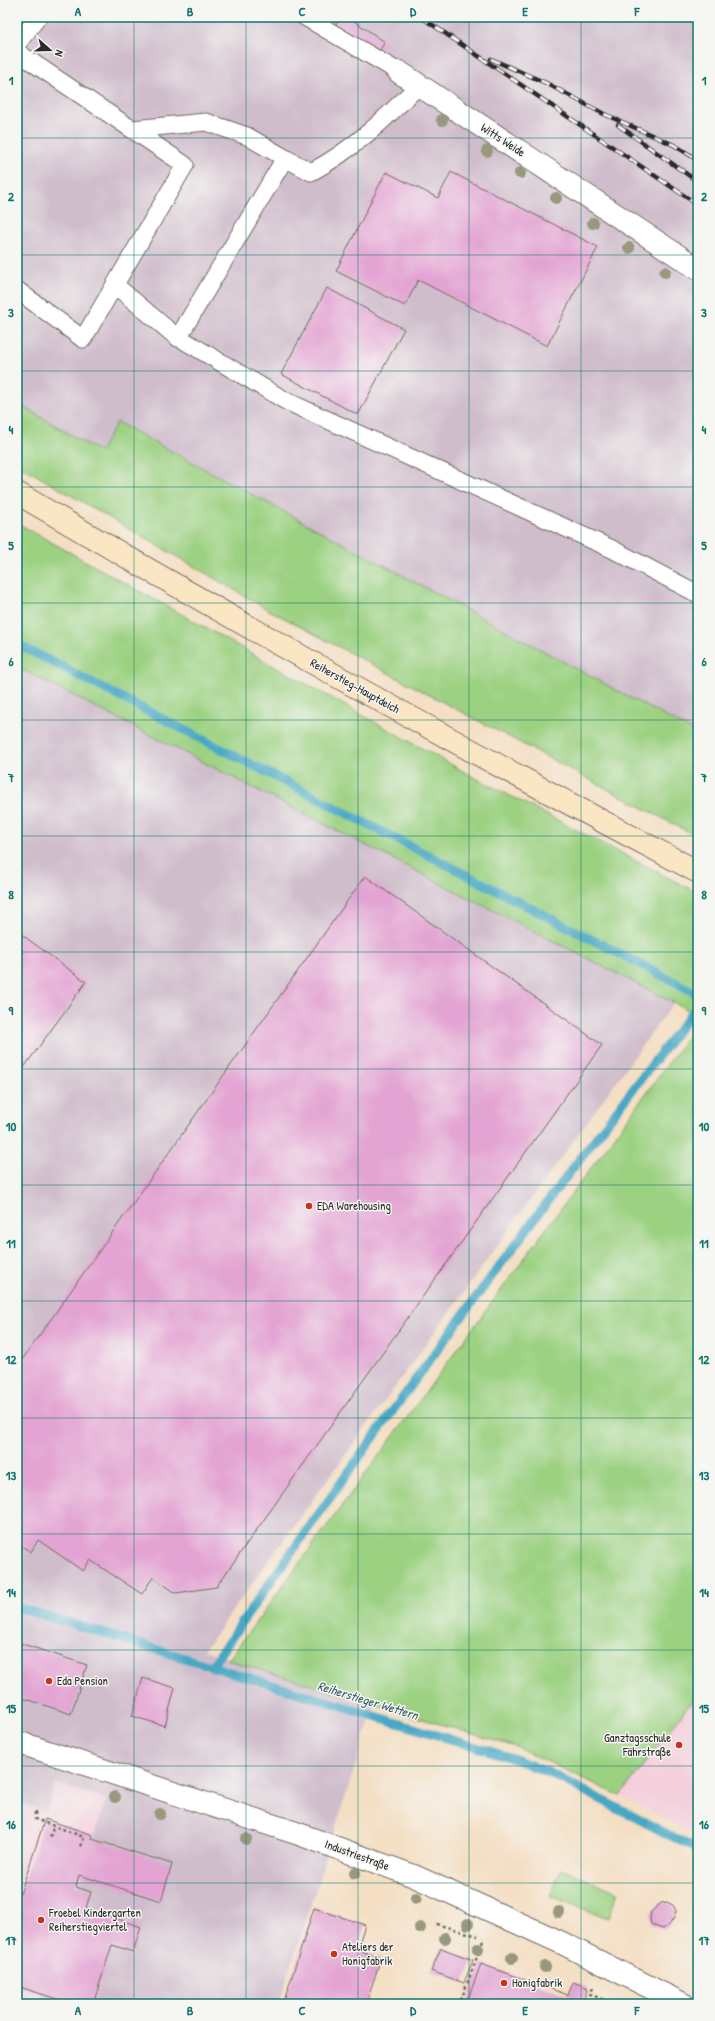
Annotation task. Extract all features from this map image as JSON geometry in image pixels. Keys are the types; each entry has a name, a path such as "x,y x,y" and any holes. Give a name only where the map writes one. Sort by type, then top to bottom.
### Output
{"main road":[{"name":"Reiherstieg-Hauptdeich","path":"17,493 160,577 530,784 698,872"}],"street":[{"name":"Witts Weide","path":"399,72 698,269"},
{"name":"Industriestraße","path":"17,1742 296,1833 414,1876 562,1943 683,2004"}],"lane":[{"path":"17,44 38,17"},
{"name":"Witts Weide","path":"305,17 399,72"},
{"path":"17,52 185,165 83,339 17,290"},
{"path":"133,130 206,122 247,136 311,172 334,160 376,127 419,85"},
{"path":"178,338 285,158"},
{"path":"115,285 178,338 286,402 612,549 698,594"}],"path":[{"path":"34,1812 35,1819 84,1837 81,1847"},
{"path":"50,1836 54,1826"},
{"path":"461,2000 484,1938"},
{"path":"594,1986 590,1994 613,2004"}],"shaded area":[{"path":"17,17 698,17 698,734 117,422 100,452 17,403"},
{"path":"17,667 674,1002 204,1650 374,1707 279,2004 38,2004 106,1800 56,1783 46,1812 17,1802"},
{"name":"Ganztagsschule Fährstraße","path":"698,1693 698,1836 620,1796"},
{"name":"Froebel Kindergarten Reiherstiegviertel","path":"56,1783 106,1800 38,2004 17,2004 17,1802 46,1812"}],"green space":[{"path":"17,403 100,452 117,422 698,734 698,837 269,610 17,464"},
{"path":"17,523 470,775 698,893 698,1015 17,667"},
{"path":"698,1023 698,1693 620,1796 519,1748 228,1660"},
{"path":"561,1869 618,1892 608,1918 550,1896"}],"building":[{"path":"341,17 348,17 385,42 377,54 335,26"},
{"path":"386,172 438,198 451,172 598,247 547,346 418,280 405,306 336,271"},
{"path":"327,288 404,329 358,415 281,374"},
{"name":"EDA Warehousing","path":"365,876 602,1045 216,1587 176,1593 153,1577 142,1594 90,1560 83,1571 38,1540 31,1552 17,1543 17,1367"},
{"path":"17,931 86,982 17,1077"},
{"name":"Eda Pension","path":"17,1642 87,1665 71,1714 17,1696"},
{"path":"143,1678 175,1688 165,1726 132,1716"},
{"path":"45,1819 93,1835 92,1839 172,1864 161,1901 79,1875 76,1887 91,1892 86,1908 141,1927 133,1952 112,1945 93,2004 72,2004 17,1986 17,1893 20,1894"},
{"path":"667,1902 673,1905 676,1911 674,1918 669,1925 663,1929 651,1924 650,1918 651,1912 661,1903"},
{"name":"Ateliers der Honigfabrik","path":"314,1908 365,1925 357,1950 381,1958 366,2004 283,2004"},
{"path":"441,1948 473,1960 464,1983 431,1971"},
{"name":"Honigfabrik","path":"481,1964 568,1995 573,1982 588,1988 584,1999 597,2004 466,2004"}],"waterway":[{"path":"17,644 698,994"},
{"path":"211,1667 329,1499 511,1250 698,1005"},
{"name":"Reiherstieger Wettern","path":"17,1607 509,1757 550,1773 698,1850"}],"railway":[{"path":"421,17 698,205"},
{"path":"491,59 546,83 604,114 674,145 698,160"},
{"path":"618,125 698,182"}],"place":[{"name":"EDA Warehousing","path":"309,1206"},
{"name":"Eda Pension","path":"49,1681"},
{"name":"Ganztagsschule Fährstraße","path":"679,1745"},
{"name":"Froebel Kindergarten Reiherstiegviertel","path":"41,1920"},
{"name":"Ateliers der Honigfabrik","path":"334,1954"},
{"name":"Honigfabrik","path":"504,1983"}]}
